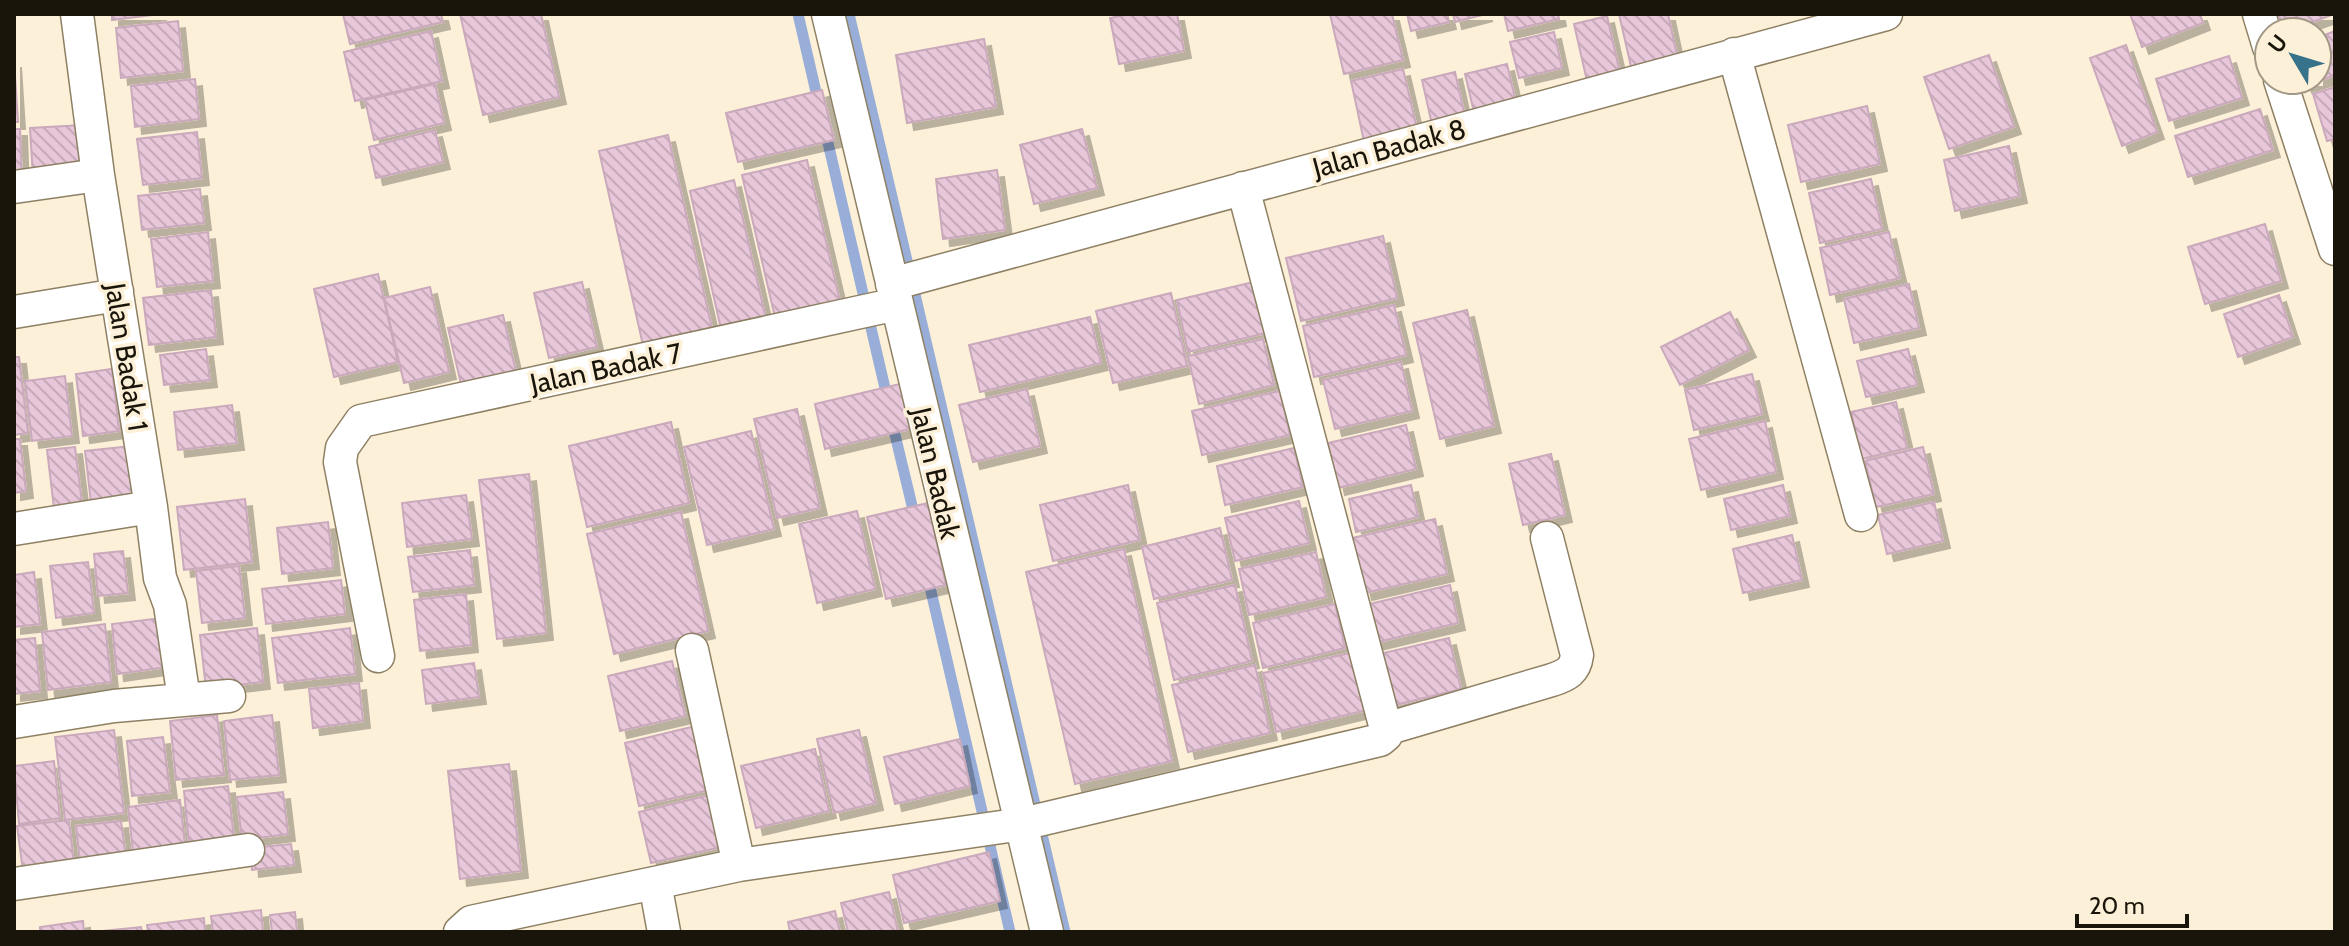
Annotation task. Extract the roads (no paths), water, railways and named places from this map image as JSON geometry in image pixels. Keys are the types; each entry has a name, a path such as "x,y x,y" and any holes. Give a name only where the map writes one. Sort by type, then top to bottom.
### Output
{"street":[{"name":"Jalan Badak 1","path":"77,14 98,175 160,578 170,605 184,699"},
{"name":"Jalan Badak","path":"828,14 1047,932"},
{"name":"Jalan Badak 8","path":"894,294 1243,188 1886,14"},
{"path":"1734,54 1861,515"},
{"path":"2285,96 2335,249"},
{"path":"14,187 98,175"},
{"path":"460,932 471,922 739,865 1022,824 1380,740 1386,735 1243,188"},
{"path":"14,312 105,297 117,291"},
{"name":"Jalan Badak 7","path":"378,656 340,462 342,448 361,421 894,294"},
{"path":"14,529 151,507"},
{"path":"1386,729 1566,675 1575,665 1577,655 1547,538"},
{"path":"692,650 739,865"},
{"path":"14,722 114,706 229,696"},
{"path":"14,884 248,850"},
{"path":"655,883 664,932"}],"waterway":[{"path":"798,14 819,105"},
{"path":"849,14 1065,932"},
{"path":"825,130 888,401"},
{"path":"891,418 915,518"},
{"path":"927,574 1010,932"}]}
